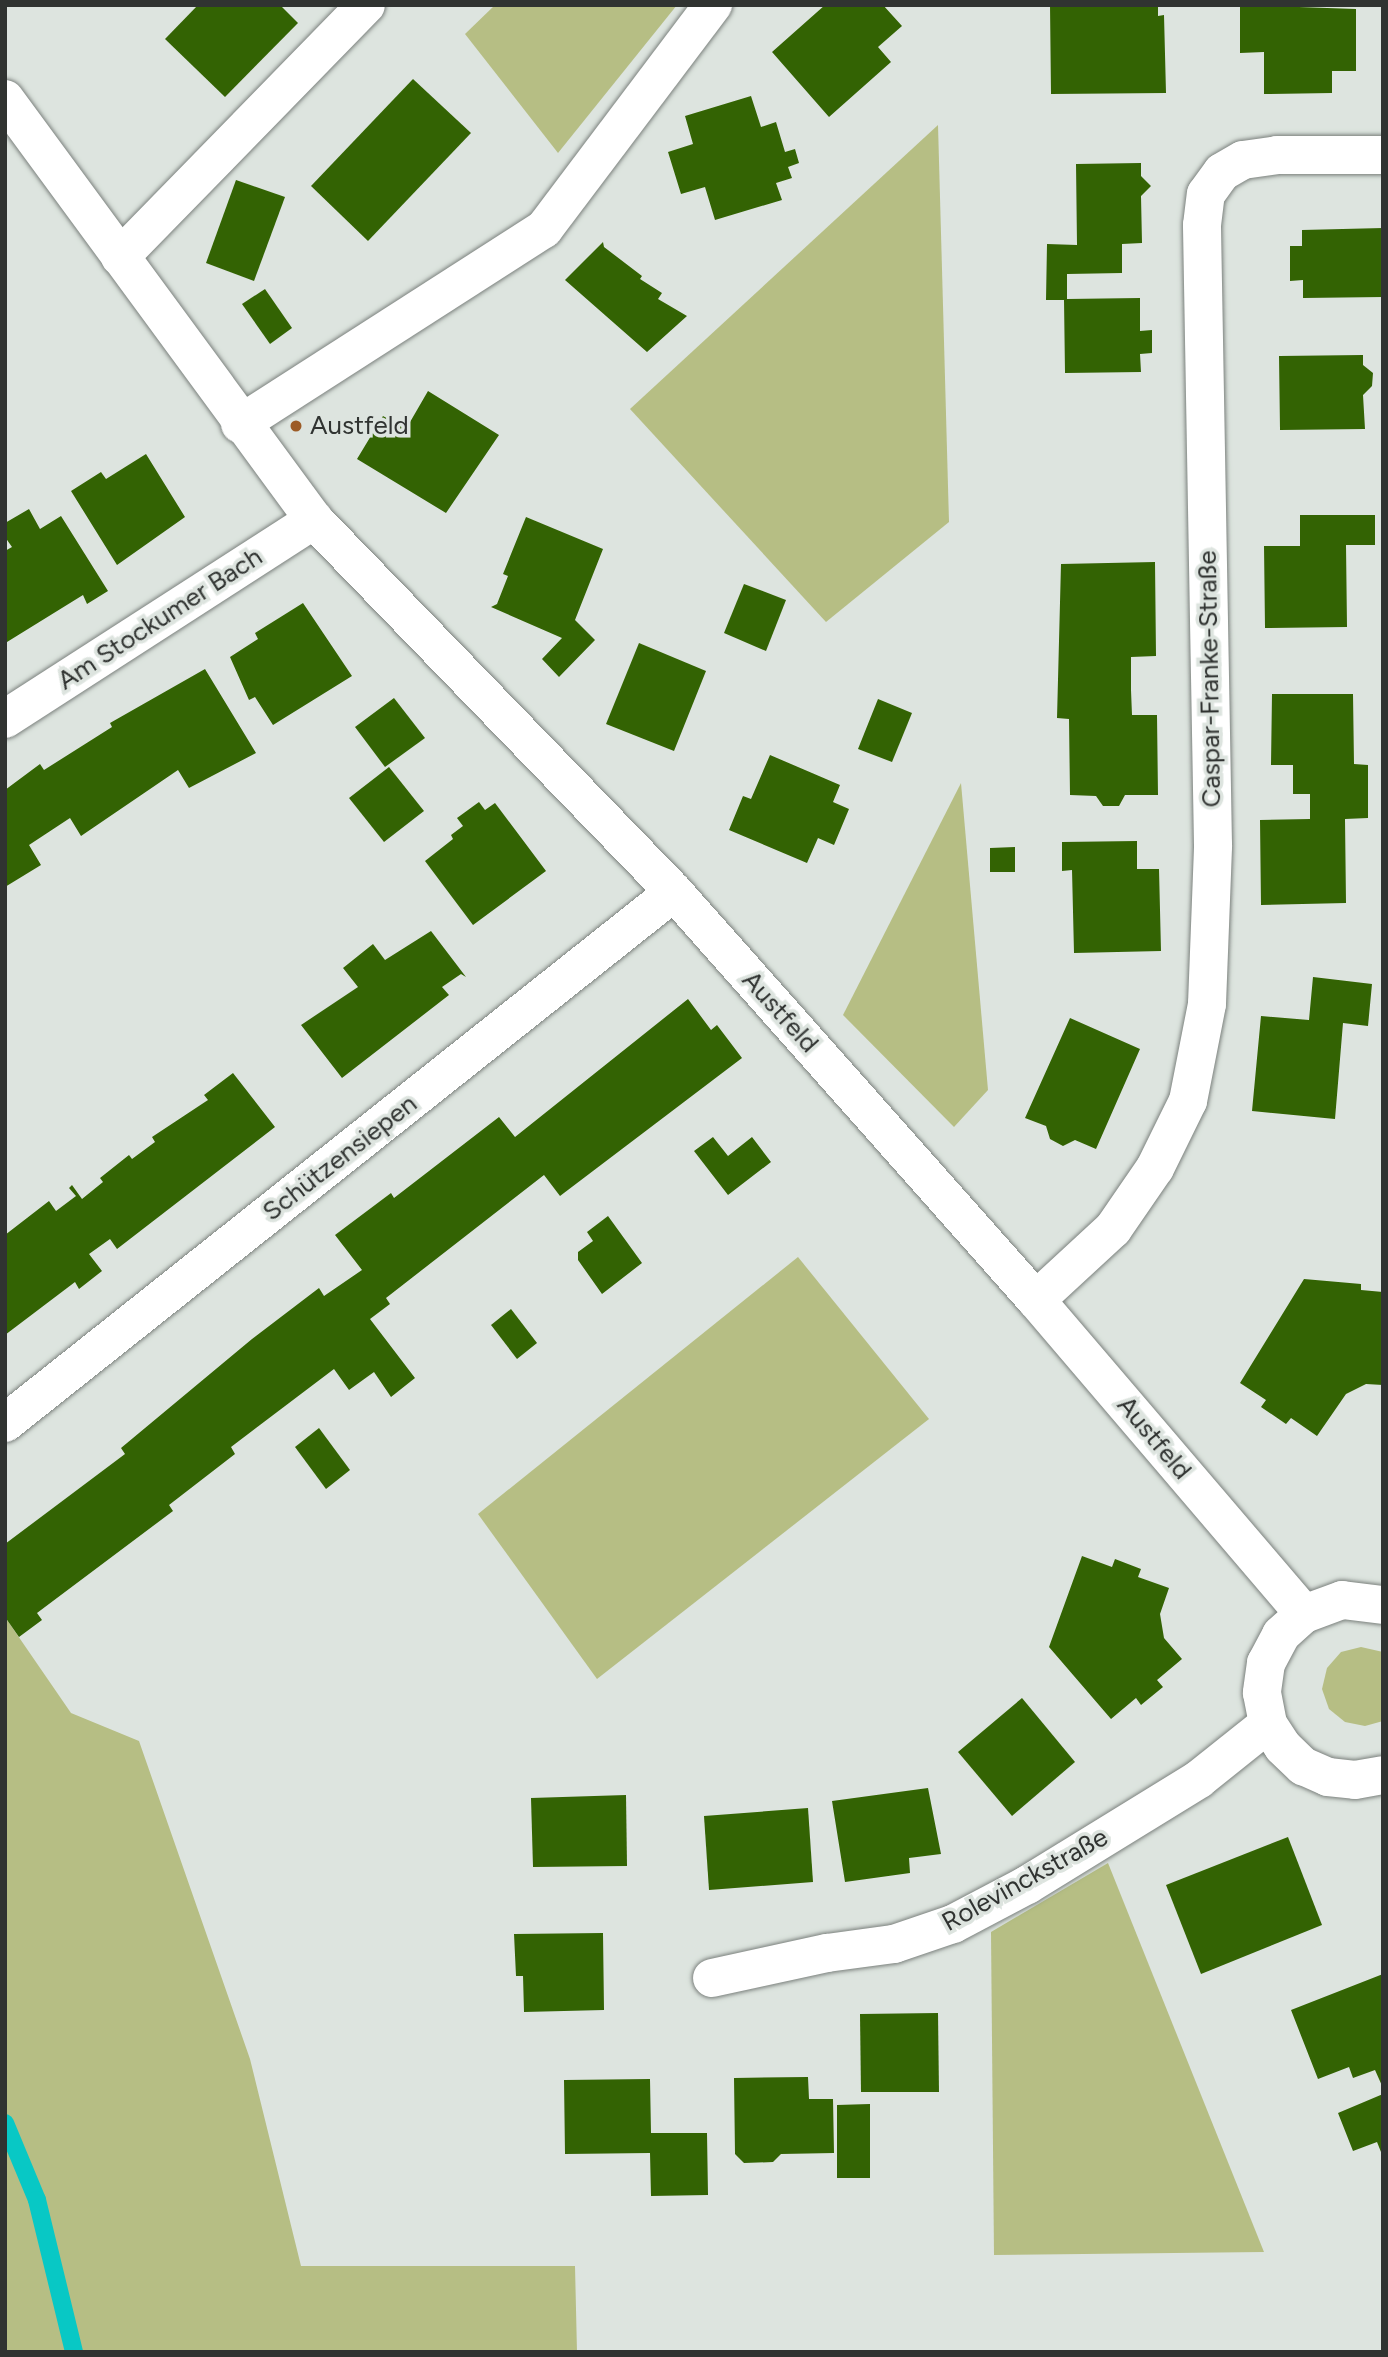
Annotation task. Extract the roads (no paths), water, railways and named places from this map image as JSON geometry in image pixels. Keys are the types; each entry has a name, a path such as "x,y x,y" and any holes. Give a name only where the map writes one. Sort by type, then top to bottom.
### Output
{"street":[{"path":"120,257 366,5"},
{"path":"240,424 544,229 713,5"},
{"name":"Austfeld","path":"5,99 240,424 314,520 674,892 1036,1300 1304,1614"},
{"name":"Caspar-Franke-Straße","path":"1036,1300 1113,1229 1155,1168 1188,1101 1207,1004 1213,845 1202,225 1206,194 1222,173 1243,160 1277,155 1383,155"},
{"name":"Am Stockumer Bach","path":"5,719 314,520"},
{"name":"Schützensiepen","path":"5,1423 674,892"},
{"path":"1382,1776 1355,1780 1328,1777 1303,1766 1283,1747 1268,1724 1262,1693 1266,1663 1281,1635 1304,1614 1342,1600 1383,1605"},
{"name":"Rolevinckstraße","path":"712,1978 827,1952 894,1944 953,1923 1027,1885 1199,1779 1268,1724"}],"waterway":[{"path":"5,2123 37,2200 74,2352"}],"place":[{"name":"Austfeld","path":"296,426"}]}
